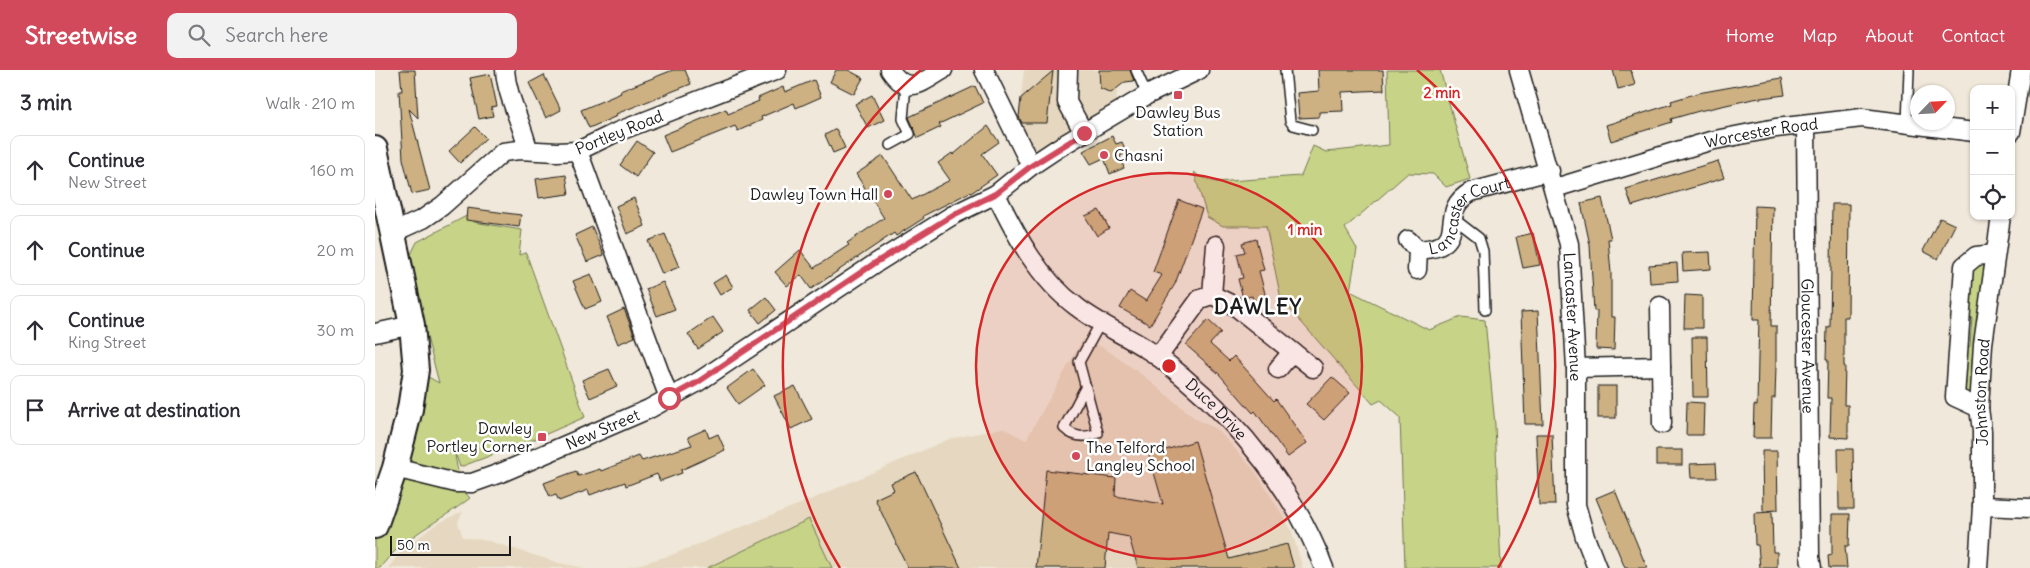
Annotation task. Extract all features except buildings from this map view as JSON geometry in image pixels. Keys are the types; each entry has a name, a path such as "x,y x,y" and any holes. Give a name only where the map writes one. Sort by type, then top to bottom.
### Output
{"main road":[{"path":"375,526 395,468 410,409 415,370 412,325 376,154"}],"street":[{"path":"505,70 506,83 524,133 528,150"},
{"name":"Portley Road","path":"392,233 423,219 442,206 503,152 528,150 577,151 617,132 777,70"},
{"path":"891,70 896,79 906,85 917,86 943,70"},
{"path":"984,70 1031,166"},
{"path":"1068,70 1067,102 1084,133"},
{"name":"New Street","path":"395,468 456,483 472,483 503,472 649,409 698,382 875,263 953,215 995,194 1031,166 1084,133 1147,95 1199,70"},
{"name":"Lancaster Avenue","path":"1519,70 1555,188 1569,244 1576,368 1576,504 1585,537 1597,568"},
{"path":"2011,130 2021,70"},
{"name":"Worcester Road","path":"1555,188 1710,141 1806,125 1861,118 1970,132"},
{"name":"Gloucester Avenue","path":"1806,125 1811,568"},
{"path":"577,151 669,398"},
{"name":"Lancaster Court","path":"1417,270 1413,245 1440,246 1446,241 1451,233 1457,202 1471,192 1550,171"},
{"name":"Duce Drive","path":"995,194 1013,230 1044,276 1064,297 1158,357 1212,402 1232,422 1274,475 1316,545 1324,568"},
{"name":"Johnston Road","path":"1977,568 1982,506 1982,431 1979,408 1983,344 2000,220"},
{"path":"1212,295 1216,245"},
{"path":"1979,408 1955,397 1964,266 1976,256 1995,254"},
{"path":"1158,357 1200,299 1212,295 1235,306 1313,368"},
{"path":"1660,306 1662,424"},
{"path":"375,333 412,325"},
{"path":"1278,369 1292,352"},
{"path":"1576,368 1661,366"},
{"path":"1982,506 2030,508"}],"lane":[{"path":"1136,70 1147,95"},
{"path":"1285,70 1287,107 1291,124 1312,130"},
{"path":"1907,124 1909,70"},
{"path":"890,145 910,134 903,119 906,85"},
{"path":"1453,218 1479,238 1483,251 1485,310"},
{"path":"1086,386 1064,428 1071,434 1087,437 1098,433 1086,386 1079,362 1101,322"}],"shaded area":[{"path":"1024,70 1118,70 1116,108 1029,162 1018,123"},
{"name":"The Telford Langley School","path":"1083,339 1104,348 1145,377 1196,419 1217,429 1255,471 1291,529 1303,568 627,568 671,555 810,500 949,439 1003,428 1026,440"},
{"path":"463,511 458,522 463,537 489,541 559,563 585,568 388,568 402,550 435,525"}],"green space":[{"path":"1387,70 1440,70 1470,179 1446,187 1433,174 1408,173 1345,228 1357,249 1350,291 1429,330 1461,317 1485,320 1495,425 1501,568 1405,568 1400,417 1381,400 1373,404 1281,299 1266,226 1223,226 1207,217 1194,172 1215,182 1301,176 1313,146 1326,152 1389,145"},
{"path":"474,212 474,222 522,230 519,255 526,253 585,417 535,439 460,467 454,450 458,472 456,483 470,498 411,538 389,557 380,568 375,568 375,526 416,370 439,383 427,337 411,254 417,242"},
{"path":"1983,261 1986,267 1972,361 1973,393 1966,399 1959,390 1966,384 1962,353 1970,346 1972,318 1968,313 1974,264"},
{"path":"809,519 832,568 707,568"}],"place":[{"name":"Dawley Bus Station","path":"1178,95"},
{"name":"Chasni","path":"1104,155"},
{"name":"Dawley Town Hall","path":"888,194"},
{"name":"Dawley Portley Corner","path":"542,437"},
{"name":"The Telford Langley School","path":"1076,456"}],"district":[{"name":"DAWLEY","path":"1258,307"}],"route":[{"path":"669,398 698,382 875,263 953,215 995,194 1031,166 1084,133"}]}
